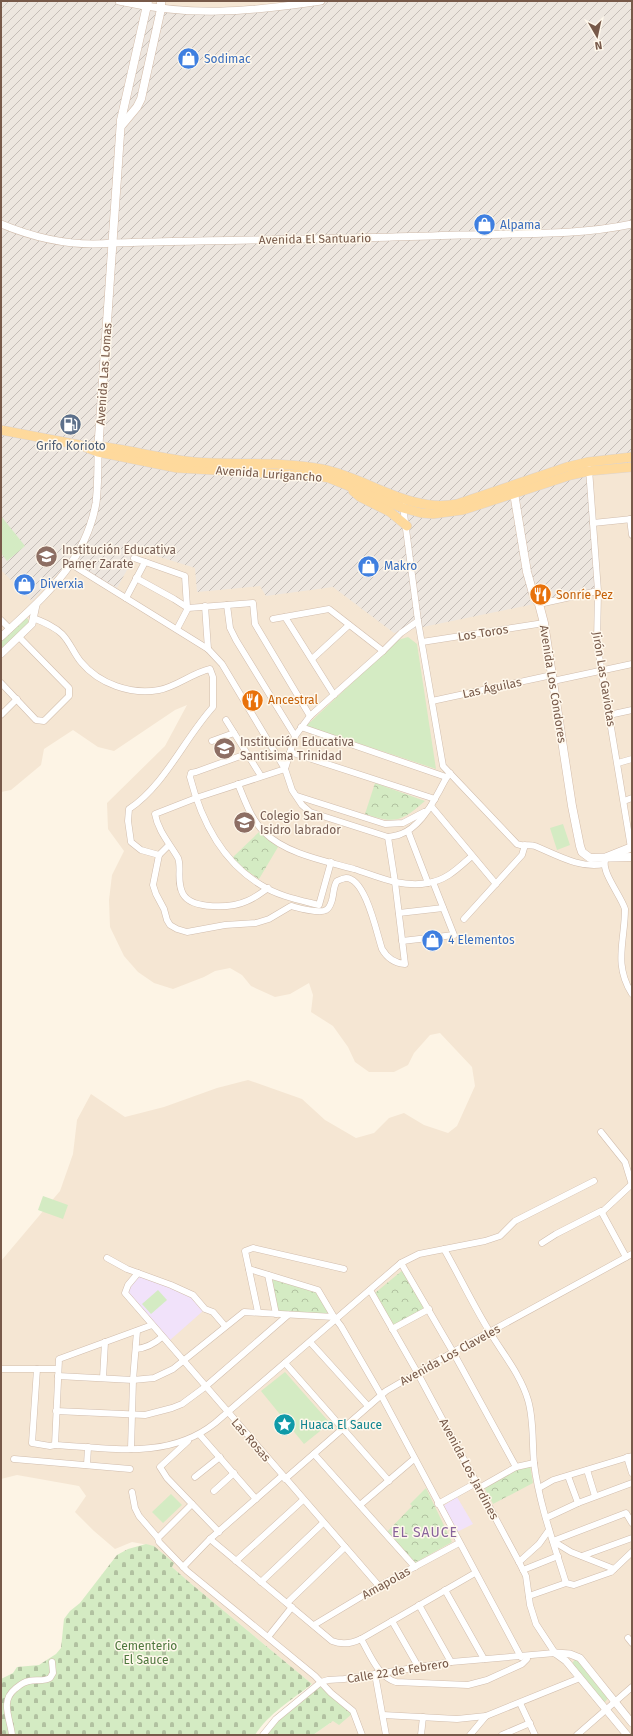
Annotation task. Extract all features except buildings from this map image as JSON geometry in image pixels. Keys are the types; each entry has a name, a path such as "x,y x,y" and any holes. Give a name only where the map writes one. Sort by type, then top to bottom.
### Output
{"main road":[{"name":"Avenida Las Lomas","path":"98,449 122,126 121,120 148,4"},
{"path":"122,126 128,116 137,107 140,100 161,5"},
{"path":"142,31 149,30 155,34"},
{"name":"Avenida Lurigancho","path":"1,430 98,449 318,476 404,508 428,514 452,513 559,478 588,466 632,467"},
{"name":"Avenida Lurigancho","path":"256,468 322,469 340,474 401,498 431,505 457,504 555,470 632,458"},
{"path":"348,486 360,497 390,512 407,526"},
{"name":"Avenida Los Cóndores","path":"514,493 527,572 534,597 539,604 544,623 578,842 582,852 590,858 605,861"},
{"path":"605,861 632,848"},
{"path":"605,861 632,857"}],"street":[{"path":"119,1 210,12 249,11 321,1"},
{"name":"Avenida El Santuario","path":"1,224 38,237 62,242 95,245 113,243 320,240 531,234 598,230 632,224"},
{"name":"Avenida Las Lomas","path":"1,637 36,603 71,564 84,541 96,503 98,449"},
{"name":"Jirón Las Gaviotas","path":"588,466 598,592 596,626 601,672 610,715 632,848"},
{"path":"401,498 407,526 418,621 443,766 448,775 517,844 534,846 582,864 594,866 605,861 605,870 625,909 620,964 625,982 632,994"},
{"path":"593,523 631,519 632,535"},
{"path":"134,558 184,576 187,607 177,629"},
{"path":"126,598 145,562"},
{"path":"71,564 208,649 222,664 285,768 290,786 302,805 310,812 388,837 401,834 408,831 430,808 448,775"},
{"path":"136,578 187,607 252,603 256,624 310,716"},
{"path":"539,604 598,592"},
{"path":"2,652 32,624 36,603"},
{"path":"227,605 230,628 236,640 295,736"},
{"path":"206,606 208,649"},
{"path":"273,619 329,609 383,651"},
{"path":"285,617 334,695"},
{"path":"33,618 51,626 63,634 73,652 89,671 101,680 113,686 143,691 160,690 201,671 210,669 213,677 213,707 202,719 181,751 148,794 129,809 128,821 131,842 141,850 159,855"},
{"path":"1,620 10,629"},
{"path":"285,768 295,736 310,716 401,633 418,621"},
{"name":"Los Toros","path":"422,642 544,623"},
{"path":"312,659 349,624"},
{"path":"1,683 40,722 44,721 69,696 69,688 19,637"},
{"name":"Las Águilas","path":"432,700 552,678 601,672 632,664"},
{"path":"1,715 17,699"},
{"path":"610,715 632,710"},
{"path":"226,720 261,776"},
{"path":"301,727 448,775"},
{"path":"212,741 234,733"},
{"path":"290,752 435,799"},
{"path":"246,754 191,774 190,777 204,819 219,845 240,868 261,885 283,896 319,905 330,862"},
{"path":"618,763 632,759"},
{"path":"268,888 246,902 226,906 200,905 184,896 179,882 179,860 169,845 155,814 196,798 285,768"},
{"path":"238,784 248,808 256,822 265,833 289,848 330,862 395,882 431,883 449,876 472,856"},
{"path":"296,796 385,824 404,823 430,808"},
{"path":"624,801 632,798"},
{"path":"430,808 496,884"},
{"path":"402,941 454,935 408,831"},
{"path":"169,845 159,855 153,885 164,909 167,920 170,925 176,929 187,932 225,924 256,923 269,919 291,906 325,911 329,908 333,898 334,885 337,881 347,878 353,881 365,895 382,949 385,954 398,963 404,964 399,913 388,837"},
{"path":"464,919 522,855 525,845"},
{"path":"399,913 443,908"},
{"path":"542,1243 581,1221 602,1212 632,1185 625,1162 601,1132"},
{"path":"219,1532 167,1478 160,1467 191,1439 228,1413 310,1342 334,1318 401,1263 419,1254 485,1241 500,1236 515,1221 594,1181"},
{"path":"602,1212 629,1256"},
{"path":"258,1312 245,1251 253,1248 344,1269"},
{"path":"444,1249 490,1333 522,1383 528,1400 531,1417 534,1463 539,1488 549,1530 566,1583"},
{"name":"Avenida Los Claveles","path":"183,1567 210,1540 256,1499 314,1454 381,1395 417,1372 629,1256"},
{"path":"107,1258 193,1296 205,1309 213,1312 225,1326"},
{"path":"401,1263 453,1352 516,1467"},
{"path":"249,1269 318,1290 334,1318 341,1326 381,1395 475,1573 527,1660 522,1664 487,1680 468,1685 396,1682 378,1674"},
{"name":"Las Rosas","path":"138,1273 128,1285 125,1293 283,1478 379,1586"},
{"path":"268,1275 276,1314"},
{"name":"Avenida Los Jardines","path":"370,1290 417,1372 519,1562 526,1576 530,1605 536,1624 555,1653"},
{"path":"392,1329 428,1308"},
{"path":"1,1369 37,1369 58,1373 133,1380 154,1378 168,1372 183,1361 242,1312 334,1318"},
{"path":"56,1411 132,1415 155,1414 182,1404 205,1387 288,1315"},
{"path":"56,1445 59,1359 152,1325"},
{"path":"131,1449 133,1380 137,1331"},
{"path":"136,1349 144,1348 153,1344 162,1337"},
{"path":"103,1378 105,1342"},
{"path":"310,1342 368,1406"},
{"path":"286,1363 343,1427 388,1481"},
{"path":"37,1369 32,1443 50,1446 154,1449 191,1439"},
{"path":"200,1434 256,1499"},
{"path":"87,1465 88,1447"},
{"path":"314,1454 415,1567"},
{"path":"195,1477 220,1457"},
{"path":"539,1488 553,1480 630,1457 632,1473"},
{"path":"14,1459 130,1469"},
{"path":"360,1505 414,1459"},
{"path":"438,1504 516,1467 534,1463"},
{"path":"587,1470 596,1496"},
{"path":"214,1491 234,1473"},
{"path":"568,1476 578,1503"},
{"path":"546,1518 578,1503 632,1483"},
{"path":"132,1492 135,1508 139,1516 158,1538 159,1542 183,1567 268,1637 353,1711 362,1735"},
{"path":"236,1561 303,1500"},
{"path":"158,1538 192,1504"},
{"path":"553,1541 626,1513 632,1523"},
{"path":"261,1582 323,1523"},
{"path":"519,1562 539,1544 549,1530"},
{"path":"582,1556 632,1538"},
{"path":"210,1540 332,1641 339,1644 354,1642 360,1639 475,1573"},
{"path":"553,1541 582,1556 614,1569"},
{"name":"Amapolas","path":"314,1625 379,1586 459,1543"},
{"path":"268,1637 289,1605 345,1547"},
{"path":"529,1596 566,1583 574,1585 611,1572 632,1552"},
{"path":"523,1570 558,1556"},
{"path":"445,1590 484,1659"},
{"path":"419,1605 450,1662"},
{"path":"392,1621 419,1668"},
{"path":"360,1639 378,1674 382,1715 386,1735"},
{"path":"555,1653 566,1661 627,1735"},
{"path":"555,1653 570,1654 580,1658 632,1723"},
{"name":"Calle 22 de Febrero","path":"321,1682 450,1662 555,1653"},
{"path":"12,1735 6,1706 10,1693 22,1683 30,1680 45,1681 50,1678 53,1672 52,1662"},
{"path":"382,1715 461,1719 486,1716 580,1678"},
{"path":"263,1735 276,1719 321,1682"},
{"path":"577,1735 614,1701 632,1687"},
{"path":"520,1703 535,1735"},
{"path":"470,1735 486,1716"},
{"path":"422,1735 423,1717"},
{"path":"502,1735 530,1723"}],"shaded area":[{"path":"1,1 632,1 632,1735 313,1735 333,1721 341,1704 319,1686 312,1684 189,1582 172,1567 174,1563 154,1546 132,1542 115,1549 75,1512 86,1496 79,1486 17,1475 1,1479 1,1261 60,1191 73,1154 77,1120 91,1094 125,1117 164,1107 217,1088 248,1080 302,1099 325,1120 356,1138 374,1133 389,1118 404,1113 424,1125 448,1133 457,1126 475,1086 472,1067 440,1033 430,1035 414,1053 408,1065 394,1072 369,1072 355,1062 348,1047 333,1026 311,1012 313,995 309,983 290,994 275,997 251,986 242,975 230,968 215,971 173,989 154,983 138,972 124,956 110,927 109,900 112,875 124,851 108,829 107,803 165,746 187,705 175,710 114,751 98,747 73,730 44,749 41,765 11,790 1,792"},
{"path":"1,1 118,1 218,11 318,1 632,1 632,463 589,467 595,589 530,605 394,633 333,587 266,596 260,586 197,592 195,568 138,550 117,588 70,561 32,601 1,570"},
{"path":"139,1274 192,1297 203,1311 169,1341 126,1292"},
{"path":"457,1497 473,1524 457,1532 443,1506"}],"green space":[{"path":"1,516 25,546 7,561 1,553"},
{"path":"26,618 28,619 29,624 5,647 1,647 1,641"},
{"path":"408,637 417,644 436,769 306,726 398,640"},
{"path":"375,783 425,801 410,813 397,819 384,819 365,814"},
{"path":"563,824 570,845 557,850 550,828"},
{"path":"259,832 278,847 259,879 244,869 232,858"},
{"path":"43,1196 68,1205 63,1219 38,1210"},
{"path":"404,1269 425,1308 393,1326 375,1293"},
{"path":"270,1277 317,1291 329,1312 328,1314 277,1311"},
{"path":"158,1290 167,1300 151,1314 142,1304"},
{"path":"285,1372 330,1423 304,1444 261,1391"},
{"path":"530,1465 533,1483 493,1504 484,1487 517,1468"},
{"path":"426,1488 452,1542 413,1564 386,1533 412,1506 410,1504"},
{"path":"171,1494 182,1505 163,1523 152,1512"},
{"name":"Cementerio El Sauce","path":"146,1544 154,1546 174,1563 172,1567 189,1582 312,1684 267,1720 255,1735 1,1735 1,1679 13,1673 17,1667 39,1665 56,1654 61,1648 64,1619 70,1611 80,1603 117,1555 128,1549"},
{"path":"575,1659 578,1660 608,1698 605,1702 603,1702 572,1664"},
{"path":"319,1686 353,1713 339,1725 333,1721 313,1735 265,1735 270,1728"}],"place":[{"name":"Sodimac","path":"189,59"},
{"name":"Alpama","path":"485,225"},
{"name":"Grifo Korioto","path":"71,425"},
{"name":"Institución Educativa Pamer Zarate","path":"46,557"},
{"name":"Makro","path":"369,566"},
{"name":"Diverxia","path":"25,584"},
{"name":"Sonríe Pez","path":"541,595"},
{"name":"Ancestral","path":"253,700"},
{"name":"Institución Educativa Santisima Trinidad","path":"225,749"},
{"name":"Colegio San Isidro labrador","path":"245,823"},
{"name":"4 Elementos","path":"433,940"},
{"name":"Huaca El Sauce","path":"285,1425"}],"district":[{"name":"EL SAUCE","path":"425,1532"}]}
